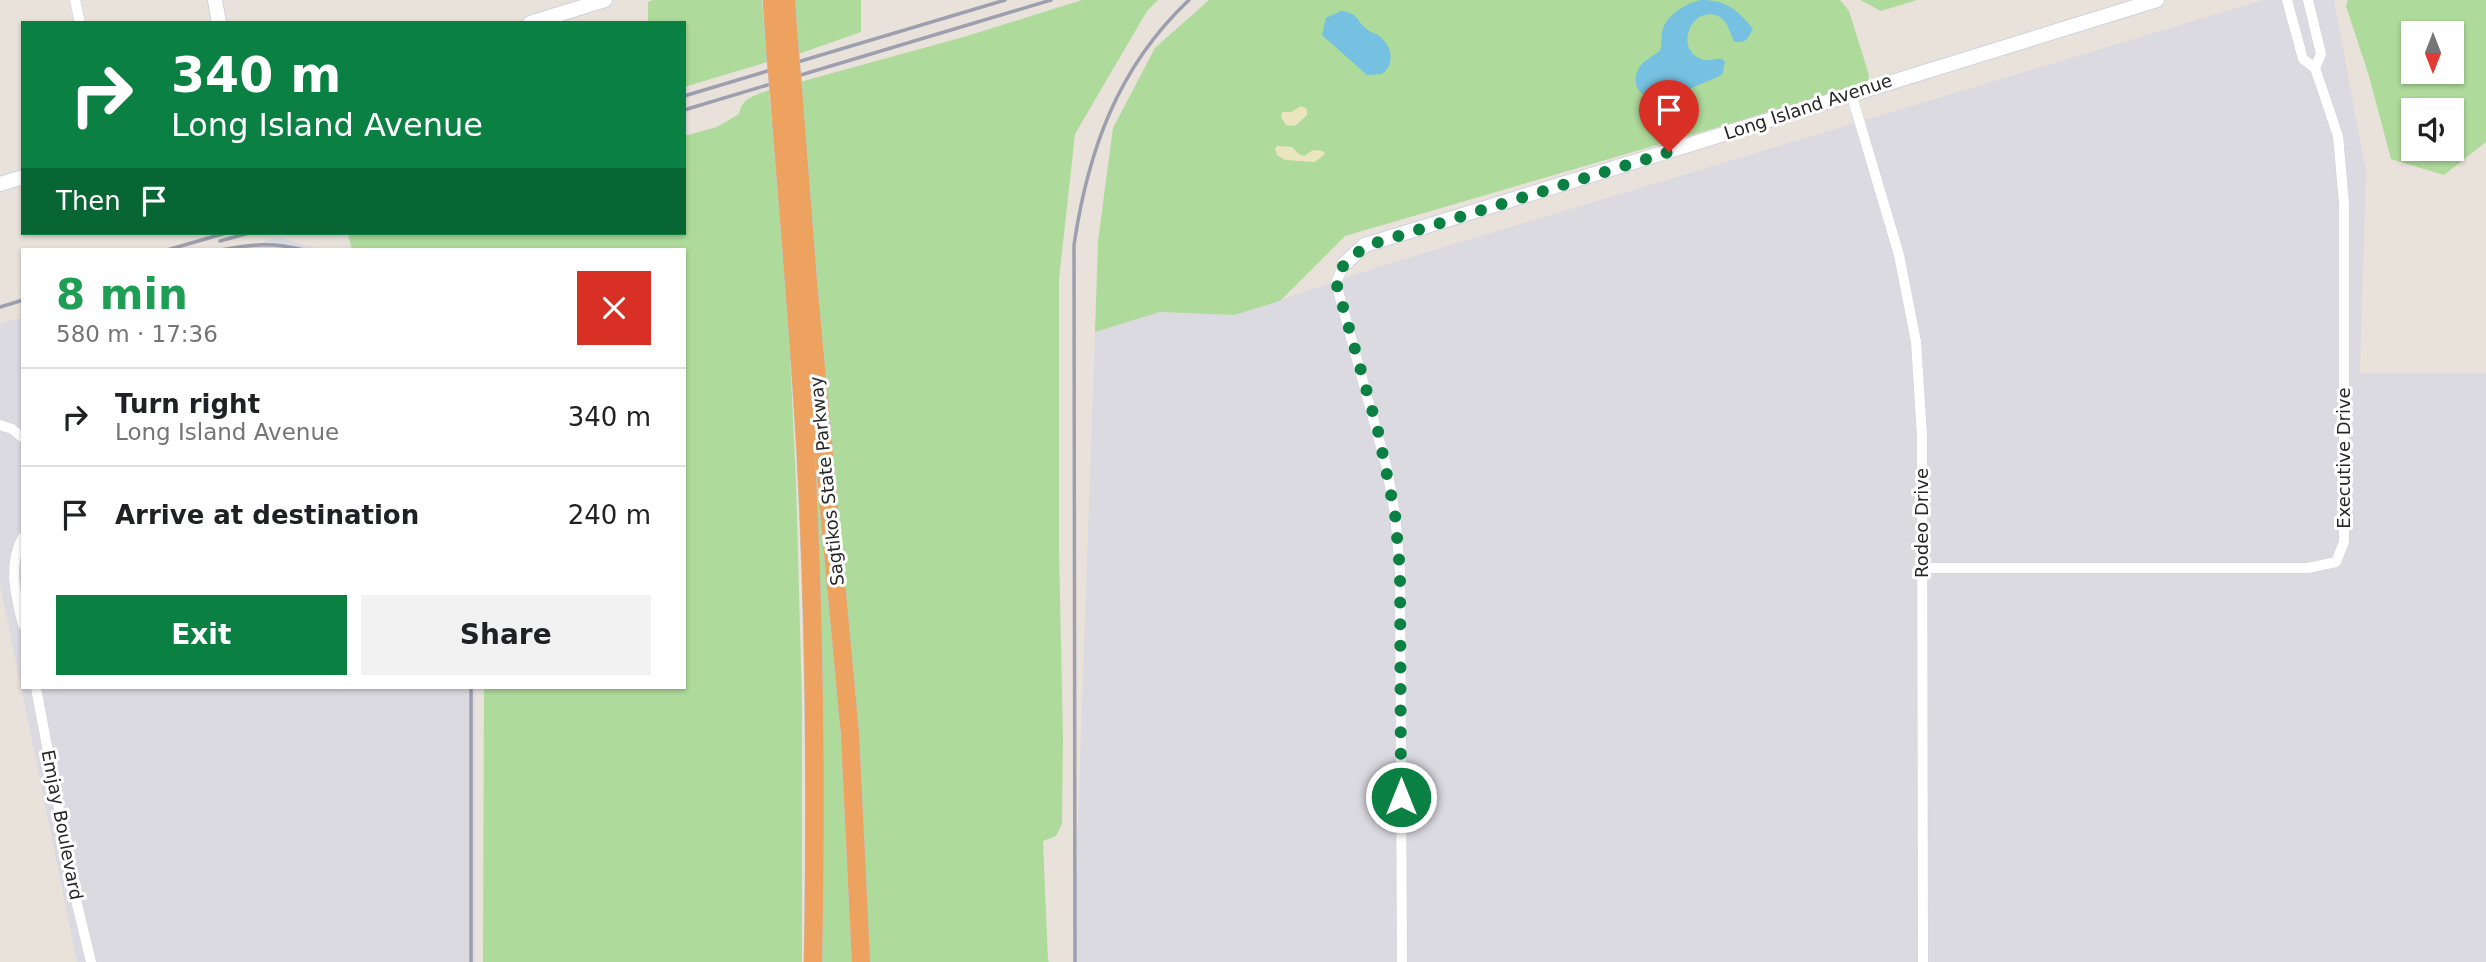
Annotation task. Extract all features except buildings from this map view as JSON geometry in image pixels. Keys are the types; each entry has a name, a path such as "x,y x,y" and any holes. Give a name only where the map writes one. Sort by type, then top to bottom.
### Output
{"highway":[{"name":"Sagtikos State Parkway","path":"772,0 782,45 808,283 849,720 861,962"},
{"name":"Sagtikos State Parkway","path":"782,45 786,0"},
{"name":"Sagtikos State Parkway","path":"786,91 811,592 815,723 813,962"}],"street":[{"path":"75,0 80,21"},
{"path":"215,0 219,21"},
{"path":"536,21 590,2 605,0"},
{"name":"Long Island Avenue","path":"1344,264 1366,246 2157,0"},
{"name":"Executive Drive","path":"1922,568 2308,568 2336,562 2344,542 2344,203 2338,135 2315,68 2303,59 2287,0"},
{"name":"Executive Drive","path":"2308,0 2321,54 2315,68"},
{"name":"Rodeo Drive","path":"1851,93 1899,255 1916,342 1922,436 1923,962"},
{"path":"0,184 21,178"},
{"path":"1344,264 1336,282 1387,469 1395,514 1400,570 1402,962"},
{"path":"0,425 12,429 21,436"},
{"path":"21,541 13,569 21,614"},
{"name":"Emjay Boulevard","path":"36,689 77,904 91,962"}],"shaded area":[{"path":"2263,0 2334,0 2366,172 2360,373 2486,373 2486,962 1073,962 1095,332 1160,312 1234,315 1378,267"},
{"path":"279,237 315,248 243,248"},
{"path":"21,318 21,687 0,584 0,324"},
{"path":"21,689 475,689 475,962 77,962"}],"green space":[{"path":"762,0 767,62 686,86 686,21 648,21 648,2"},
{"path":"794,0 861,0 861,32 798,54"},
{"path":"1082,0 1158,0 1147,11 1075,134 1059,279 1062,824 1056,836 1043,841 1050,962 867,962 861,766 800,82 967,36"},
{"path":"1209,0 1840,0 1849,11 1869,75 1868,81 1859,86 1345,236 1280,301 1234,315 1160,312 1095,332 1098,241 1113,128 1155,48"},
{"path":"1860,0 1917,0 1881,11"},
{"path":"2348,0 2486,0 2486,142 2464,159 2464,98 2401,98 2401,161 2462,161 2444,175 2391,159 2369,76 2346,6"},
{"path":"769,90 788,314 802,702 802,962 483,962 484,689 686,689 686,248 352,248 348,235 686,235 686,135 717,127 739,114 743,104"},
{"path":"814,450 820,450 835,619 852,962 820,962"}],"sand":[{"path":"1301,106 1307,109 1307,115 1295,126 1286,125 1281,117 1282,112 1291,112"},
{"path":"1277,146 1292,147 1304,156 1313,150 1323,151 1325,154 1315,162 1285,160 1277,155"}],"water":[{"path":"1701,0 1731,7 1753,29 1748,37 1745,41 1735,42 1722,18 1708,14 1700,17 1689,30 1688,47 1701,59 1722,59 1725,62 1722,75 1674,94 1651,97 1640,92 1636,82 1638,70 1660,51 1662,33 1667,21 1683,7"},
{"path":"1341,11 1355,16 1370,32 1383,39 1391,60 1382,74 1367,75 1322,35 1326,18"}],"railway":[{"path":"686,95 1005,0"},
{"path":"686,109 1051,0"},
{"path":"1075,962 1074,245 1088,176 1110,112 1143,53 1189,0"},
{"path":"174,248 219,235"},
{"path":"220,241 242,235"},
{"path":"232,248 262,245 293,248"},
{"path":"0,307 21,301"},
{"path":"471,689 471,962"}],"route":[{"path":"1401,797 1400,570 1395,514 1378,431 1336,282 1344,264 1366,246 1669,152"}]}
